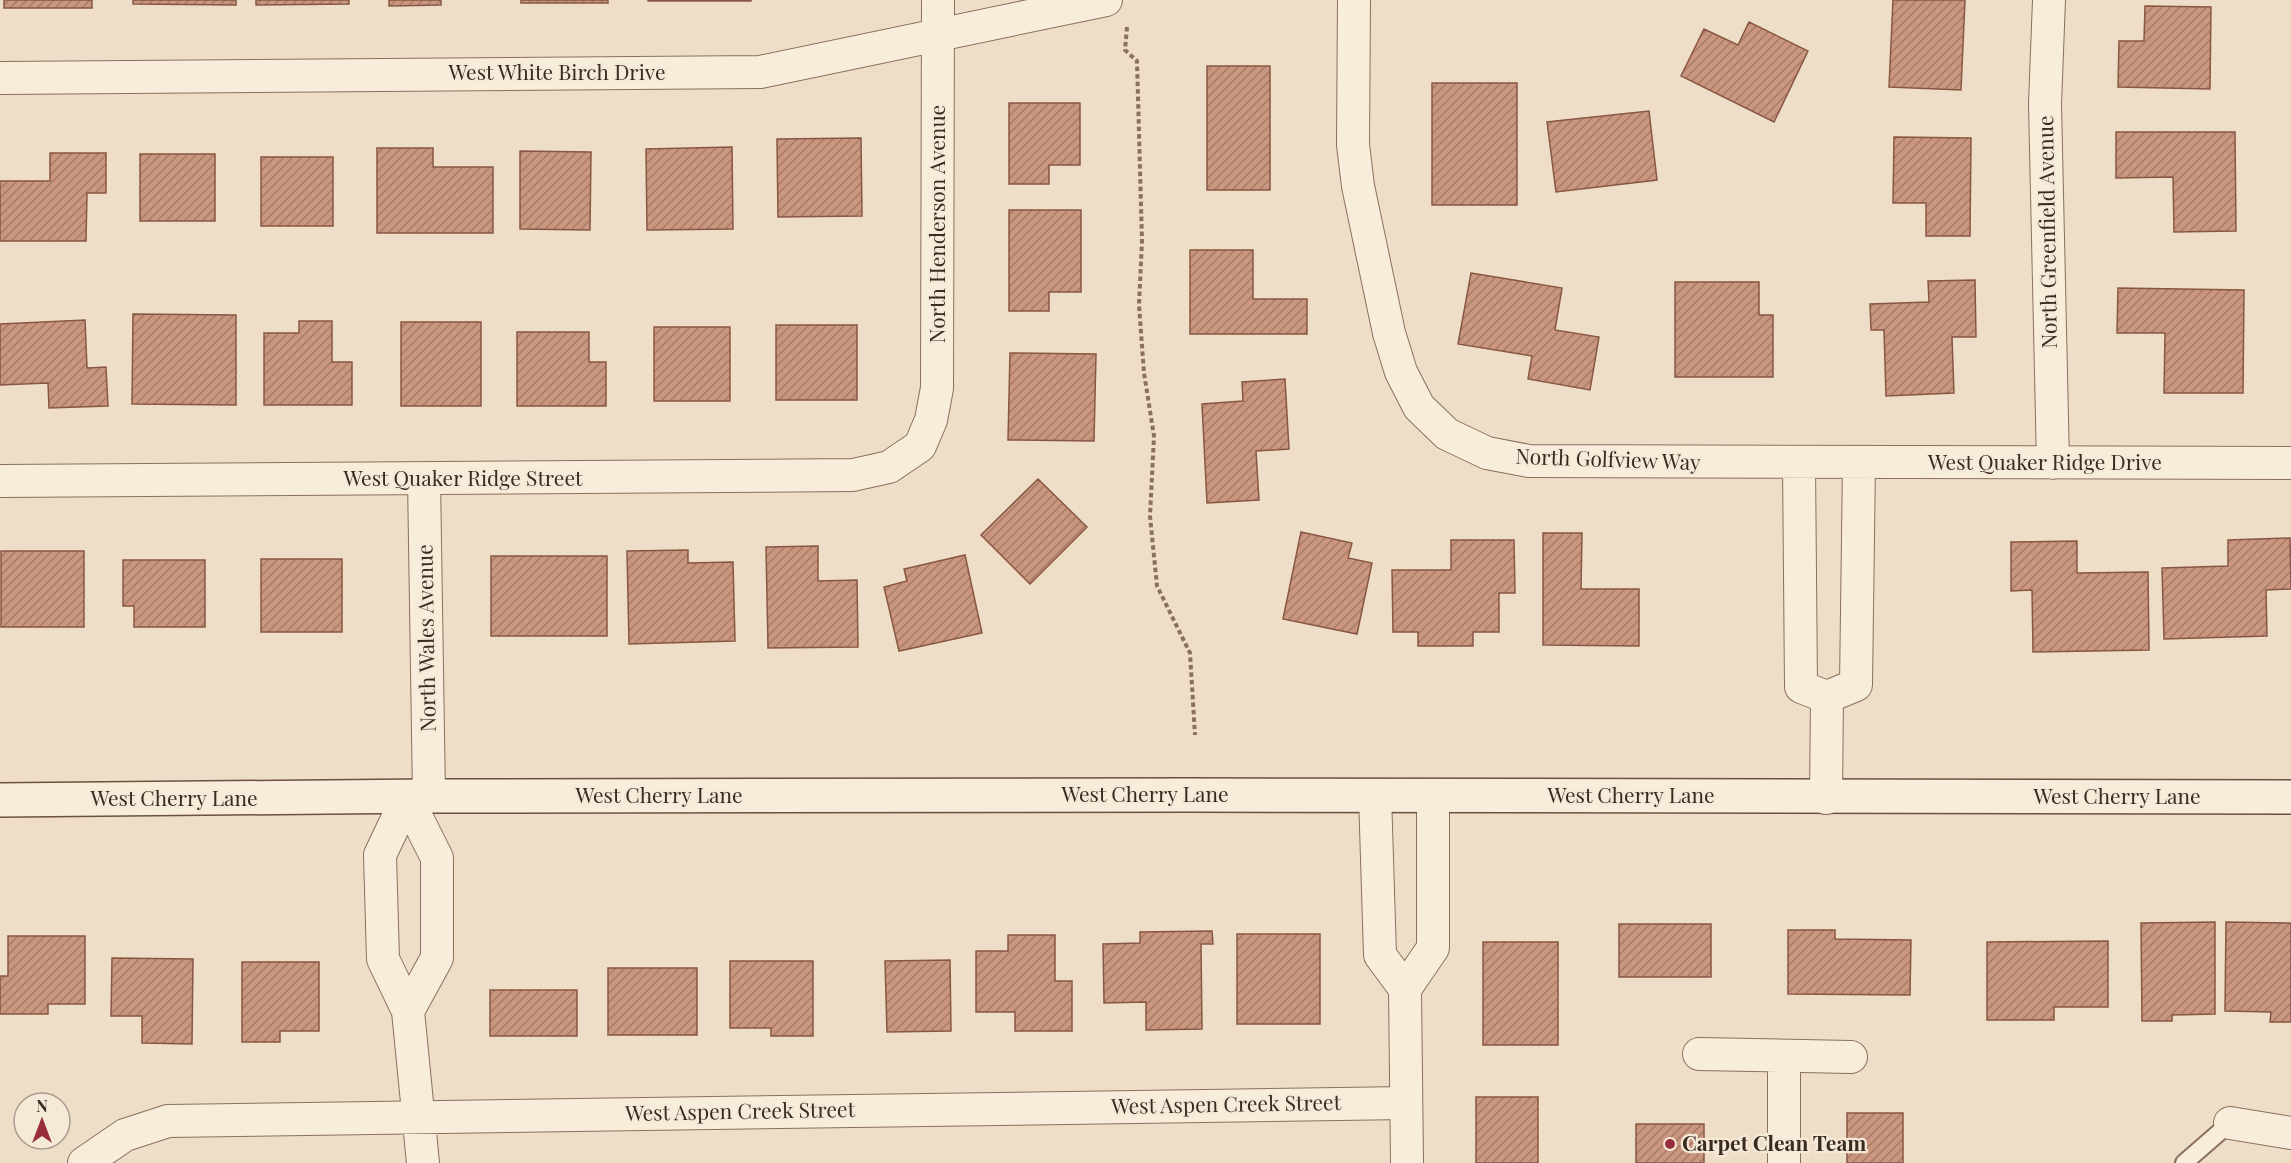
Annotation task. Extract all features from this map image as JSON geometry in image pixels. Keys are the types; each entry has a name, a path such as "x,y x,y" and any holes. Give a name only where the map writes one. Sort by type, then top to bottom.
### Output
{"main road":[{"name":"West Cherry Lane","path":"0,800 1375,795 1826,798 2291,797"}],"street":[{"name":"North Henderson Avenue","path":"920,446 931,420 937,388 938,0"},
{"name":"West White Birch Drive","path":"0,78 760,72 1106,0"},
{"name":"North Golfview Way","path":"1354,0 1353,145 1358,186 1389,333 1401,372 1419,407 1447,434 1487,453 1529,461 1799,463"},
{"name":"North Greenfield Avenue","path":"2049,0 2045,104 2053,463"},
{"name":"West Quaker Ridge Street","path":"0,481 424,480 853,475 889,467 920,446"},
{"name":"West Quaker Ridge Drive","path":"1799,463 2291,463"},
{"path":"1799,463 1801,687 1827,697 1856,685 1859,463"},
{"name":"North Wales Avenue","path":"408,1011 437,958 437,858 418,797 424,480"},
{"path":"1826,798 1827,697"},
{"path":"1375,795 1380,956 1405,989"},
{"path":"1407,1163 1405,989 1433,948 1433,795"},
{"name":"North Wales Avenue","path":"418,797 380,855 383,959 408,1011 423,1163"},
{"path":"1699,1054 1851,1057"},
{"path":"1784,1056 1784,1163"},
{"name":"West Aspen Creek Street","path":"84,1163 125,1135 168,1121 1406,1103"},
{"path":"2230,1123 2291,1133"}],"lane":[{"path":"2184,1163 2230,1123"}],"path":[{"path":"1130,21 1126,29 1125,50 1137,61 1142,241 1139,305 1144,374 1154,436 1150,516 1157,585 1190,652 1195,735"}],"building":[{"path":"4,0 92,0 92,8 4,8"},
{"path":"133,0 236,0 236,5 133,4"},
{"path":"256,0 349,0 349,4 256,5"},
{"path":"389,0 441,0 441,5 389,6"},
{"path":"521,0 608,0 608,3 521,3"},
{"path":"751,0 751,1 648,1"},
{"path":"1893,0 1965,0 1961,90 1889,87"},
{"path":"2145,6 2211,7 2210,89 2118,87 2119,41 2144,41"},
{"path":"1749,22 1808,51 1774,122 1681,76 1704,29 1738,45"},
{"path":"1207,66 1270,66 1270,190 1207,190"},
{"path":"1432,83 1517,83 1517,205 1432,205"},
{"path":"1009,103 1080,103 1080,165 1049,165 1049,184 1009,184"},
{"path":"1649,111 1657,180 1556,192 1547,122"},
{"path":"2116,132 2235,132 2236,231 2174,232 2173,177 2116,178"},
{"path":"1894,137 1971,138 1970,236 1926,236 1926,203 1893,203"},
{"path":"861,138 862,216 778,217 777,139"},
{"path":"732,147 733,229 647,230 646,149"},
{"path":"377,148 433,148 433,167 493,167 493,233 377,233"},
{"path":"520,151 591,152 590,230 520,229"},
{"path":"50,153 106,153 106,193 87,193 86,241 0,241 0,181 50,181"},
{"path":"140,154 215,154 215,221 140,221"},
{"path":"261,157 333,157 333,226 261,226"},
{"path":"1009,210 1081,210 1081,292 1049,292 1049,311 1009,311"},
{"path":"1190,250 1253,250 1253,299 1307,299 1307,334 1190,334"},
{"path":"1471,273 1562,288 1555,330 1599,337 1590,390 1528,379 1532,356 1458,344"},
{"path":"1975,280 1976,337 1952,337 1954,393 1886,396 1884,330 1871,330 1870,304 1929,302 1928,281"},
{"path":"1675,282 1759,282 1759,315 1773,315 1773,377 1675,377"},
{"path":"2118,288 2244,290 2243,393 2164,393 2165,333 2117,333"},
{"path":"133,314 236,315 236,405 132,404"},
{"path":"85,320 87,368 106,367 108,406 49,408 48,383 0,385 0,324"},
{"path":"299,321 332,321 332,362 352,362 352,405 264,405 264,333 299,333"},
{"path":"401,322 481,322 481,406 401,406"},
{"path":"776,325 857,325 857,400 776,400"},
{"path":"654,327 730,327 730,401 654,401"},
{"path":"517,332 589,332 589,362 606,362 606,406 517,406"},
{"path":"1010,353 1096,354 1094,441 1008,440"},
{"path":"1285,379 1289,449 1256,451 1259,500 1207,503 1202,404 1243,401 1242,382"},
{"path":"1038,479 1087,527 1030,584 981,535"},
{"path":"1301,532 1352,543 1348,558 1372,563 1357,634 1283,619"},
{"path":"1543,533 1582,533 1581,589 1639,589 1639,646 1543,645"},
{"path":"2290,538 2291,589 2266,590 2267,636 2164,639 2162,568 2228,566 2228,540"},
{"path":"1451,540 1514,540 1515,593 1499,593 1499,632 1473,632 1473,646 1418,646 1418,632 1393,632 1392,570 1451,570"},
{"path":"2077,541 2077,573 2148,572 2149,650 2033,652 2032,590 2011,591 2011,542"},
{"path":"818,546 818,581 857,580 858,647 768,648 766,547"},
{"path":"688,550 688,563 733,562 735,641 629,644 627,551"},
{"path":"1,551 84,551 84,627 1,627"},
{"path":"965,555 982,633 899,651 884,587 907,581 904,569"},
{"path":"491,556 607,556 607,636 491,636"},
{"path":"261,559 342,559 342,632 261,632"},
{"path":"123,560 205,560 205,627 134,627 134,606 123,606"},
{"path":"2215,922 2215,1014 2172,1015 2172,1021 2142,1021 2141,923"},
{"path":"2226,922 2291,923 2291,1022 2270,1022 2271,1012 2225,1011"},
{"path":"1619,924 1711,924 1711,977 1619,977"},
{"path":"1788,930 1835,930 1835,939 1911,940 1910,995 1788,994"},
{"path":"1212,931 1213,944 1201,944 1202,1029 1146,1030 1146,1002 1104,1003 1103,944 1140,943 1140,932"},
{"path":"1237,934 1320,934 1320,1024 1237,1024"},
{"path":"1008,935 1055,935 1055,981 1072,981 1072,1031 1015,1031 1015,1012 976,1012 976,951 1008,951"},
{"path":"8,936 85,936 85,1004 48,1004 48,1014 0,1014 0,976 8,976"},
{"path":"2108,941 2108,1007 2054,1007 2054,1020 1987,1020 1987,942"},
{"path":"1483,942 1558,942 1558,1045 1483,1045"},
{"path":"112,958 193,959 192,1044 142,1043 142,1016 111,1016"},
{"path":"950,960 951,1031 887,1032 885,961"},
{"path":"730,961 813,961 813,1036 771,1036 771,1028 730,1028"},
{"path":"242,962 319,962 319,1031 280,1031 280,1042 242,1042"},
{"path":"608,968 697,968 697,1035 608,1035"},
{"path":"490,990 577,990 577,1036 490,1036"},
{"path":"1476,1097 1538,1097 1538,1163 1476,1163"},
{"path":"1847,1113 1903,1113 1903,1163 1847,1163"},
{"name":"Carpet Clean Team","path":"1636,1124 1704,1124 1704,1163 1636,1163"}],"place":[{"name":"Carpet Clean Team","path":"1670,1144"}]}
